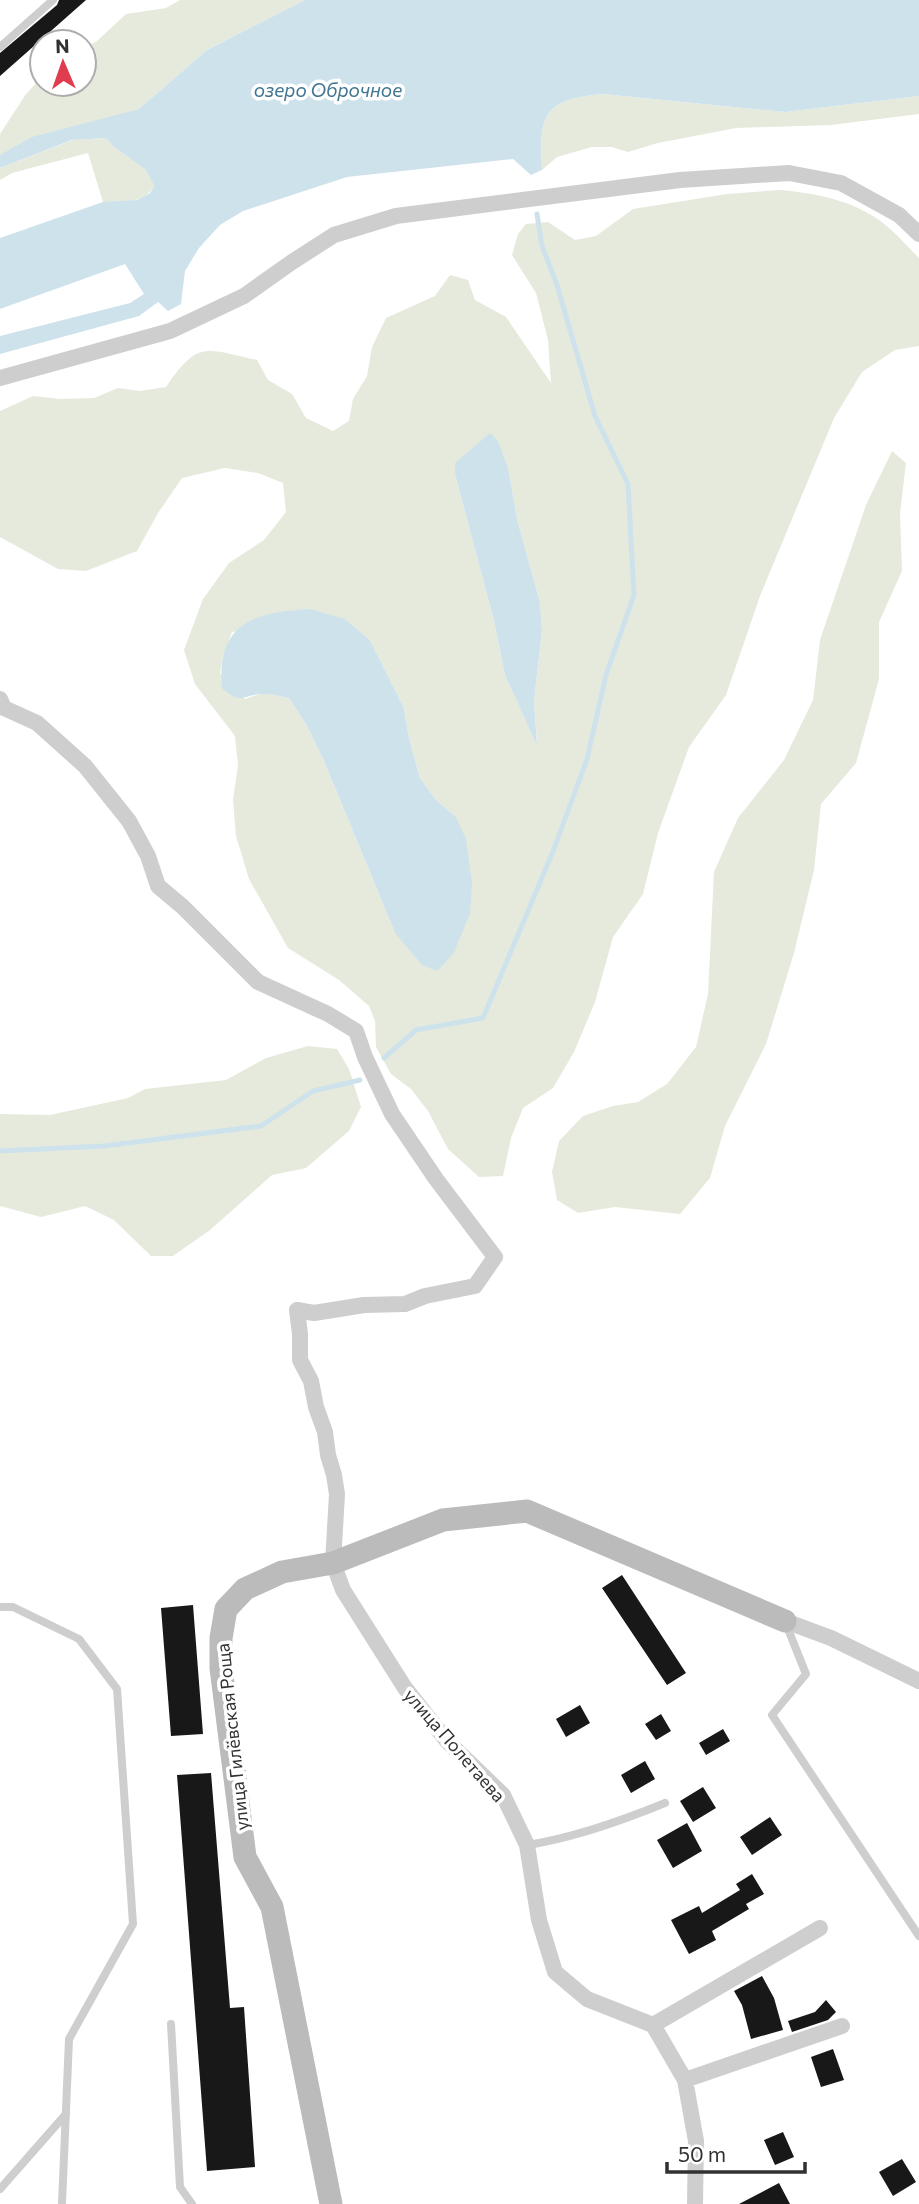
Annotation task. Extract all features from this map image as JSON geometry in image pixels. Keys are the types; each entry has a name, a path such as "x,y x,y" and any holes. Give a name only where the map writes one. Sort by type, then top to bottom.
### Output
{"street":[{"path":"0,378 170,331 244,296 334,235 396,216 680,180 789,173 841,183 899,215 919,234"},
{"path":"0,699 4,708 37,723 85,766 130,821 148,856 158,886 183,907 258,982 328,1014 356,1031 392,1114 436,1179 495,1257 475,1286 425,1296 405,1304 364,1305 314,1313 297,1310 300,1360 311,1381 325,1432 337,1494 333,1563"},
{"name":"улица Гилёвская Роща","path":"331,2204 272,1907 245,1857 221,1668 221,1638 226,1609 245,1589 282,1572 333,1563 443,1520 527,1511 785,1621"},
{"name":"улица Полетаева","path":"333,1563 343,1590 405,1688 447,1741 503,1795 527,1845 539,1920 555,1972 587,1999 653,2025"},
{"path":"785,1621 831,1639 919,1681"},
{"path":"695,2204 695,2141 685,2080 653,2025 820,1928"},
{"path":"685,2080 842,2026"}],"lane":[{"path":"0,47 53,0"},
{"path":"0,1607 13,1607 79,1639 117,1689 133,1924 69,2039 62,2204"},
{"path":"785,1621 806,1674 772,1715 919,1936"},
{"path":"527,1845 547,1842 634,1816 665,1803"},
{"path":"171,2024 180,2187 192,2204"},
{"path":"0,2189 66,2114"}],"shaded area":[{"path":"180,0 305,0 207,50 139,109 0,155 0,134 28,92 28,98 98,98 98,40 126,14 166,8"},
{"path":"603,94 785,112 919,96 919,114 831,125 736,128 658,143 628,152 612,147 592,147 557,157 542,170 542,136 549,113 568,100"},
{"path":"106,138 146,170 154,186 150,192 132,201 103,202 88,153 12,173 0,180 0,168 73,140"},
{"path":"779,190 806,193 846,203 883,223 919,258 919,346 895,350 862,372 834,418 760,596 726,695 689,747 658,833 643,894 613,937 595,1002 574,1052 553,1088 523,1108 511,1138 503,1176 479,1177 448,1149 428,1111 411,1089 391,1074 376,1047 375,1021 369,1006 339,980 288,948 249,879 236,836 233,800 238,765 235,736 195,684 184,650 203,599 229,563 264,540 286,512 283,483 258,473 225,468 182,478 137,551 86,571 58,569 0,537 0,411 33,396 60,399 94,398 118,388 140,391 166,387 195,354 214,351 257,360 268,380 292,394 306,418 333,431 349,421 353,399 367,376 372,347 386,318 435,296 450,275 468,280 475,300 506,317 551,383 548,340 536,293 512,255 518,234 526,224 548,222 575,240 596,236 633,209 727,194","holes":["508,468 518,523 540,602 542,631 534,701 537,743 505,675 494,621 455,474","345,619 370,640 404,708 420,778 436,800 456,817 395,933 324,761 307,726 289,698 263,693 245,699 220,673 232,632"]},
{"path":"892,451 906,463 900,513 902,571 879,622 879,679 856,763 821,804 814,870 794,953 766,1044 725,1126 710,1178 680,1214 615,1207 578,1213 557,1200 552,1172 559,1141 583,1116 613,1106 638,1102 667,1084 696,1047 708,994 714,872 738,818 784,760 813,700 820,640 866,505"},
{"path":"308,1046 337,1049 349,1069 361,1107 349,1131 306,1168 272,1175 210,1230 173,1256 151,1256 114,1220 85,1206 41,1217 0,1206 0,1114 50,1115 128,1098 145,1089 226,1080 266,1058"}],"water":[{"name":"озеро Оброчное","path":"305,0 919,0 919,96 785,112 603,94 568,100 549,113 544,123 542,170 531,175 513,159 347,177 243,211 220,225 199,248 185,271 181,304 168,311 158,302 139,316 0,354 0,336 130,303 144,294 125,264 0,309 0,238 103,202 137,200 150,193 154,186 146,170 106,138 72,140 0,168 0,155 32,137 139,109 207,50"},
{"path":"490,433 498,441 508,468 518,523 540,602 542,631 534,701 537,745 505,675 494,621 455,474 455,463"},
{"path":"310,609 345,619 370,640 404,708 420,778 436,800 456,817 466,839 472,884 470,913 454,953 437,971 422,965 395,933 324,761 307,726 289,698 258,694 239,698 222,688 225,649 232,635 243,625 272,613"}],"building":[{"path":"59,0 86,0 54,28 30,28 57,5"},
{"path":"28,29 28,51 0,76 0,53"},
{"path":"622,1575 686,1673 667,1685 602,1588"},
{"path":"193,1605 203,1734 171,1736 161,1608"},
{"path":"580,1705 590,1723 566,1737 556,1719"},
{"path":"661,1714 671,1731 656,1740 645,1724"},
{"path":"723,1729 730,1741 706,1755 699,1743"},
{"path":"645,1761 655,1779 631,1793 621,1775"},
{"path":"211,1773 230,2008 244,2007 255,2167 207,2171 177,1775"},
{"path":"703,1787 716,1808 693,1822 680,1801"},
{"path":"770,1817 782,1835 752,1855 740,1837"},
{"path":"687,1823 702,1851 673,1868 657,1840"},
{"path":"752,1874 764,1894 746,1904 749,1909 712,1931 716,1940 689,1954 671,1920 699,1906 702,1913 740,1890 736,1884"},
{"path":"762,1976 774,1998 783,2030 751,2039 742,2005 734,1991"},
{"path":"826,2000 836,2012 828,2020 792,2032 788,2021 815,2012"},
{"path":"833,2049 844,2080 821,2087 811,2057"},
{"path":"783,2132 794,2157 775,2165 764,2140"},
{"path":"902,2159 916,2182 893,2196 879,2172"},
{"path":"779,2183 790,2204 739,2204"}],"waterway":[{"path":"384,1058 416,1030 483,1018 554,849 587,759 606,675 634,595 628,484 595,416 557,285 542,246 537,214"},
{"path":"0,1151 104,1146 261,1126 313,1091 360,1080"}]}
